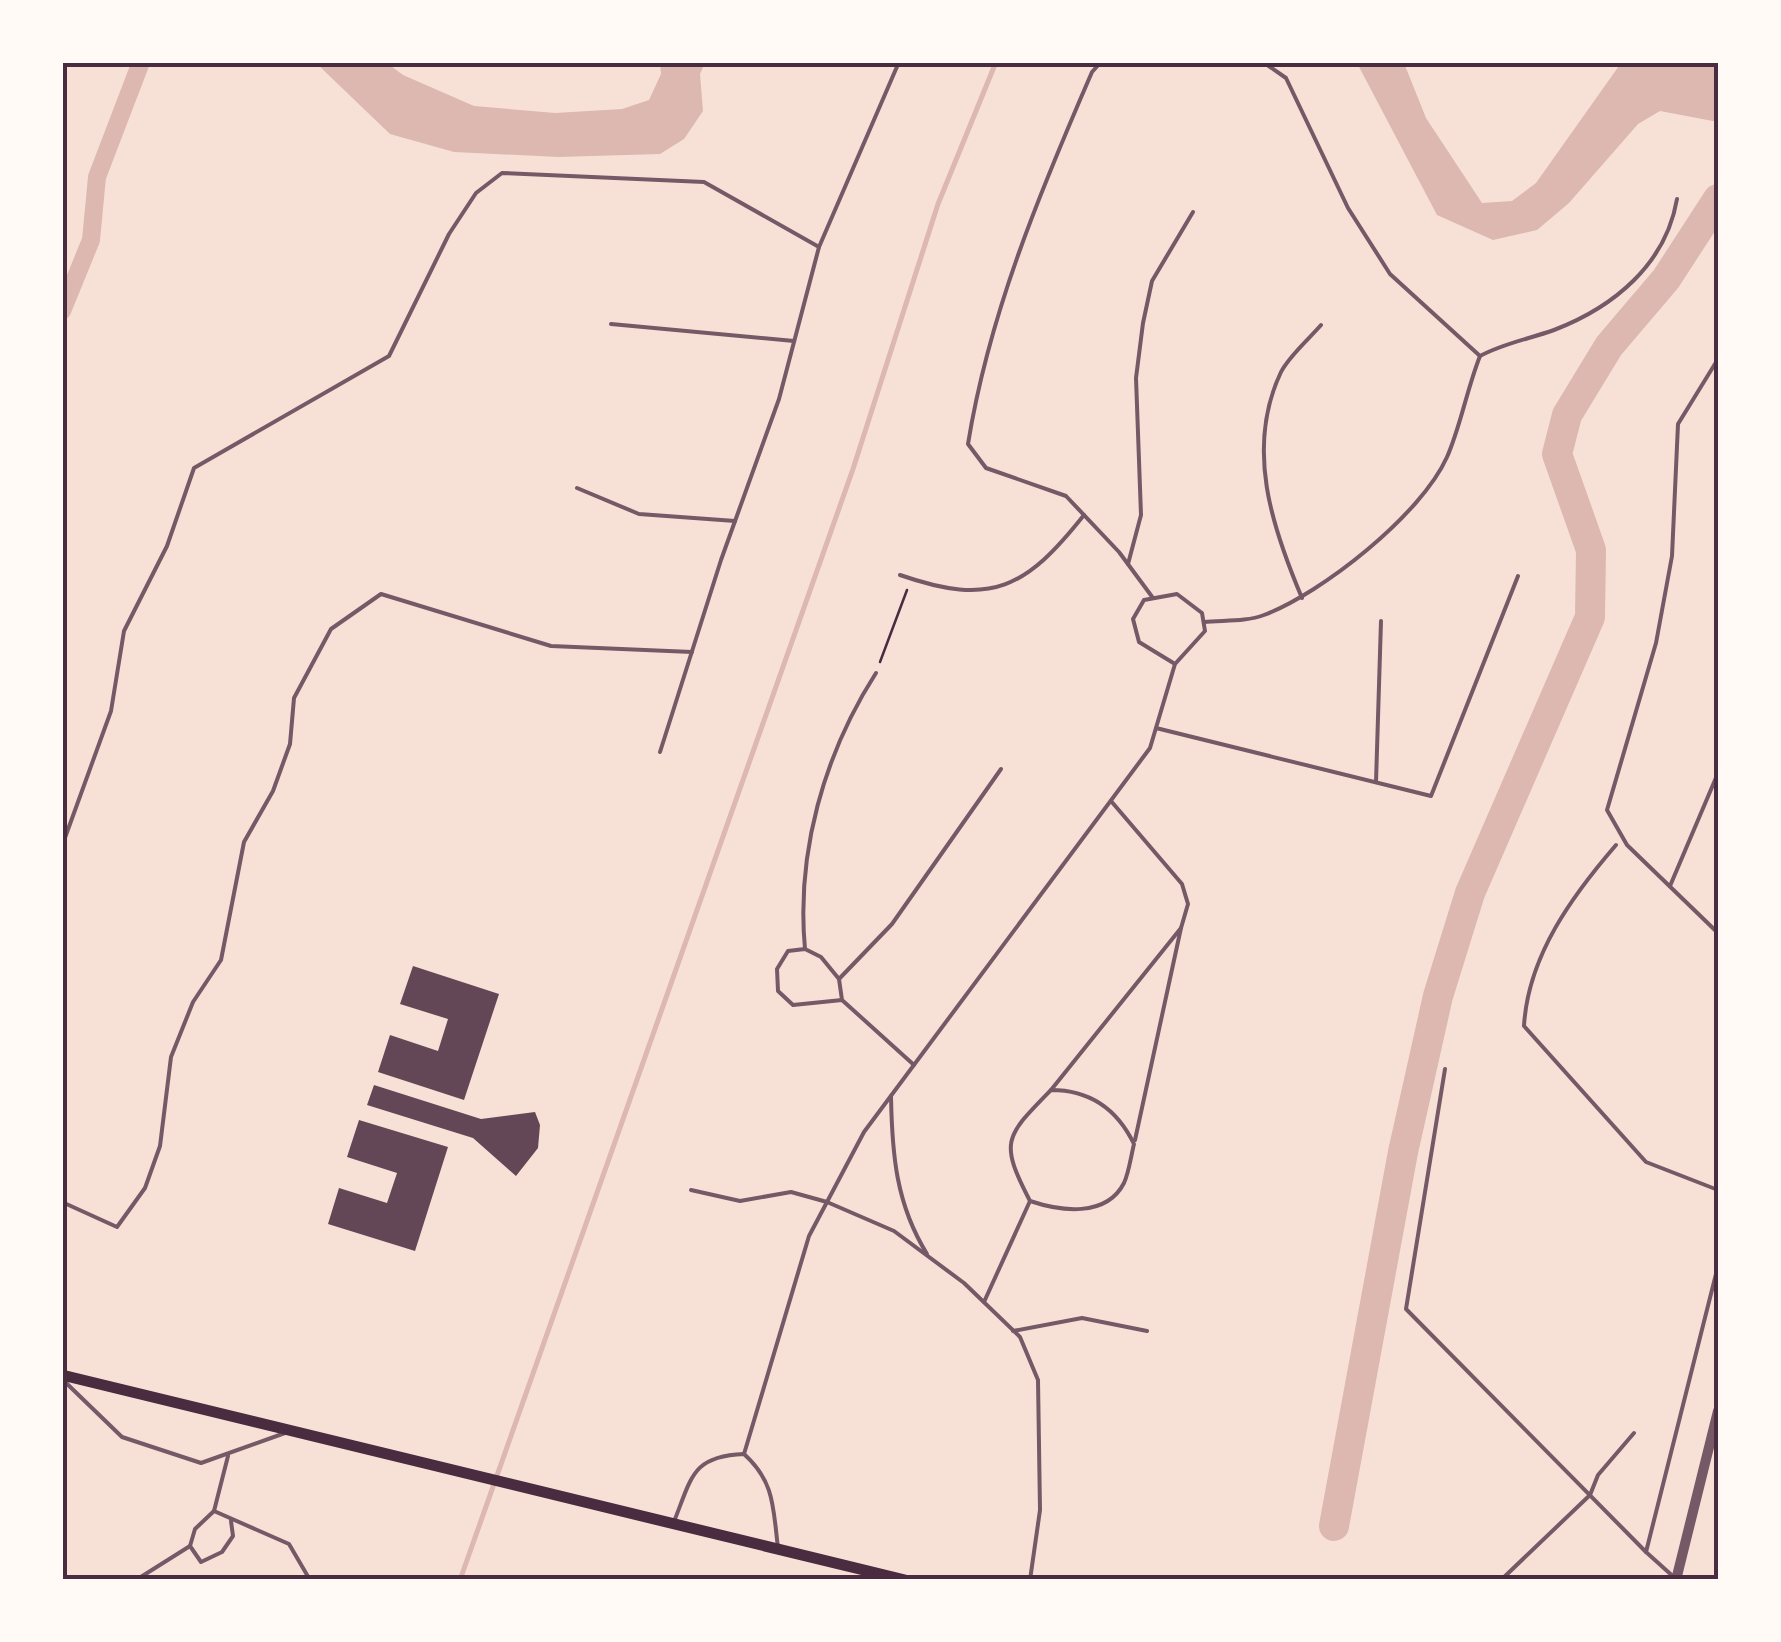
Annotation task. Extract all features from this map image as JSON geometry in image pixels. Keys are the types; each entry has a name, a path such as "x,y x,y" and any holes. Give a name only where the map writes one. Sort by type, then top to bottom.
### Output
{"main road":[{"path":"62,1377 906,1580"}],"street":[{"path":"1677,1579 1718,1411"}],"lane":[{"path":"660,752 779,399 819,247 900,62"},
{"path":"1101,62 1092,72 1034,205 980,375 968,444 986,468 1066,496 1128,564 1153,598"},
{"path":"1262,62 1286,78 1348,208 1390,274 1480,356"},
{"path":"62,846 111,711 124,632 167,546 194,468 389,356 448,234 476,194 502,172 704,182 819,247"},
{"path":"1204,622 1260,617 1302,598 1351,566 1416,499 1446,459 1462,400 1480,356 1592,313 1631,286 1672,232 1677,199"},
{"path":"1128,564 1142,515 1136,378 1144,323 1152,281 1193,212"},
{"path":"611,324 794,341"},
{"path":"1302,598 1273,530 1264,478 1266,426 1281,371 1321,325"},
{"path":"1718,359 1678,424 1672,556 1656,643 1607,810 1628,845 1718,933"},
{"path":"577,488 639,514 735,522"},
{"path":"900,575 939,588 977,590 1014,583 1048,560 1084,514"},
{"path":"1156,728 1431,796 1518,576"},
{"path":"62,1202 116,1227 145,1188 160,1146 171,1058 194,1002 221,960 244,842 273,791 284,760 294,698 331,629 381,594 551,646 692,652"},
{"path":"744,1454 809,1236 864,1132 1150,748 1175,664 1205,631 1202,613 1177,594 1144,600 1133,619 1139,642 1175,664"},
{"path":"1376,782 1381,621"},
{"path":"805,949 800,897 820,804 846,719 876,673"},
{"path":"839,979 892,924 1001,769"},
{"path":"1670,886 1718,773"},
{"path":"1111,801 1182,884 1188,904 1124,1184 1108,1201 1080,1210 1055,1210 1030,1201 1008,1158 1014,1128 1051,1090 1182,928"},
{"path":"1616,845 1572,896 1526,992 1524,1026 1646,1162 1718,1190"},
{"path":"842,1000 794,1005 778,991 778,969 788,950 805,949 821,957 839,979 842,1000 914,1066"},
{"path":"1446,1068 1406,1310 1677,1579"},
{"path":"1051,1090 1075,1090 1102,1103 1123,1122 1134,1144"},
{"path":"891,1096 892,1152 899,1189 907,1221 930,1258"},
{"path":"691,1190 740,1201 791,1192 827,1202 894,1231 984,1302 1013,1331 1038,1380 1040,1510 1030,1580"},
{"path":"984,1302 1030,1201"},
{"path":"1646,1552 1718,1266"},
{"path":"1013,1331 1082,1318 1146,1331"},
{"path":"62,1377 122,1437 201,1464 290,1431"},
{"path":"1500,1580 1590,1496 1598,1475 1634,1434"},
{"path":"136,1580 190,1546 195,1529 214,1512 229,1453"},
{"path":"674,1523 693,1474 714,1456 744,1454 763,1472 772,1500 778,1548"},
{"path":"214,1512 289,1544 310,1580"},
{"path":"190,1546 201,1562 222,1552 233,1536 230,1520"}],"path":[{"path":"876,673 911,579"}],"shaded area":[{"path":"316,63 387,63 403,75 474,106 555,113 622,109 649,100 661,74 660,63 705,63 700,74 703,111 684,139 660,154 558,157 454,152 390,134"},
{"path":"1357,63 1404,63 1426,118 1482,203 1512,201 1536,183 1621,63 1709,63 1718,68 1718,122 1660,111 1638,124 1569,203 1537,230 1493,240 1437,215"}],"building":[{"path":"413,966 499,994 464,1100 378,1072 390,1035 438,1051 448,1019 400,1004"},
{"path":"374,1085 481,1119 535,1112 540,1125 538,1148 516,1176 473,1138 367,1105"},
{"path":"359,1120 448,1147 415,1251 328,1224 339,1188 387,1203 397,1173 347,1157"}],"waterway":[{"path":"62,311 91,240 97,177 141,62"},
{"path":"460,1580 853,469 938,204 996,62"},
{"path":"1334,1526 1403,1152 1438,996 1470,893 1590,617 1591,550 1557,454 1567,415 1609,346 1666,279 1718,199"}]}
